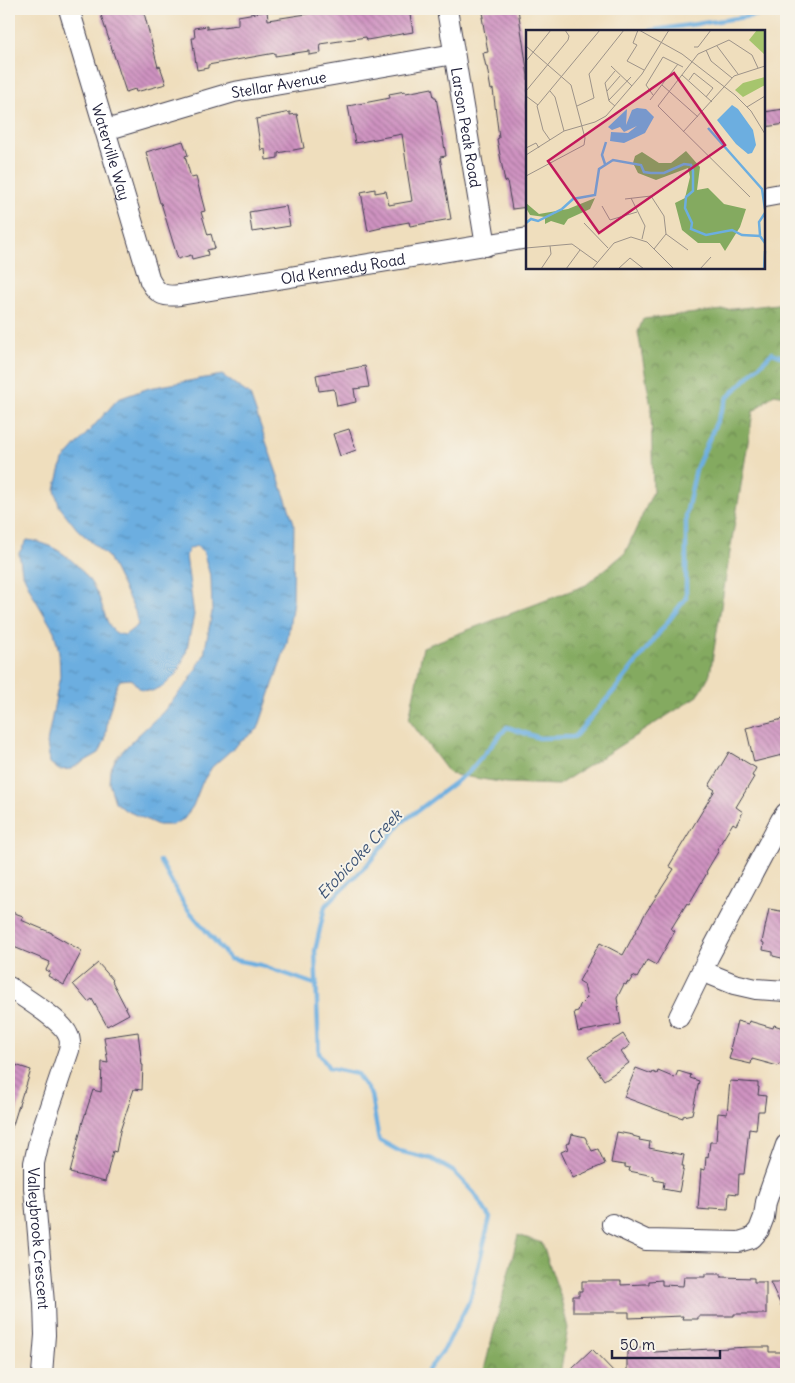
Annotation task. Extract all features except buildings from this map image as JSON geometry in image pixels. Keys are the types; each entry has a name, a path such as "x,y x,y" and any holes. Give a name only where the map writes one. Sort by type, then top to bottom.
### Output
{"street":[{"name":"Waterville Way","path":"69,9 150,281 158,292"},
{"name":"Larson Peak Road","path":"447,9 486,246"},
{"name":"Stellar Avenue","path":"106,130 234,92 454,54"},
{"path":"765,197 786,193"},
{"name":"Old Kennedy Road","path":"158,292 166,296 180,295 526,238"},
{"path":"679,1017 758,863 786,813"},
{"path":"702,971 734,984 756,989 786,992"},
{"name":"Valleybrook Crescent","path":"9,987 61,1024 69,1036 70,1042 69,1050 41,1132 34,1163 34,1188 42,1274 45,1335 42,1374"},
{"path":"612,1224 646,1240 739,1242 752,1238 760,1230 766,1202 786,1145"}],"green space":[{"path":"786,303 786,396 774,394 753,412 710,674 698,696 558,785 506,783 450,774 409,720 423,647 586,585 625,553 653,492 651,407 638,332 643,319"},
{"path":"518,1235 542,1243 560,1295 568,1328 560,1374 483,1374"}],"water":[{"path":"222,375 250,395 294,523 293,601 287,643 258,729 212,767 202,783 193,806 184,819 172,825 158,825 125,810 115,802 109,783 110,770 117,757 163,712 189,681 204,655 212,612 211,579 203,551 196,546 189,549 186,556 194,615 186,653 177,673 164,686 152,691 141,690 131,679 120,680 116,687 108,717 105,740 99,753 71,769 59,770 50,763 47,743 60,676 59,652 54,631 22,572 19,553 27,540 50,546 60,552 79,567 87,577 99,597 113,631 125,635 138,625 135,611 108,557 77,529 59,506 55,490 63,460 118,399 149,388"}],"waterway":[{"path":"655,30 786,11"},
{"name":"Etobicoke Creek","path":"425,1374 445,1348 470,1300 490,1218 474,1193 454,1172 432,1159 399,1151 379,1140 371,1095 357,1074 329,1068 319,1053 315,951 325,906 367,865 401,823 469,772 507,727 539,738 574,737 618,686 686,598 686,515 696,469 727,398 772,353 786,358"},
{"path":"160,861 185,906 230,959 261,965 317,985"}]}
